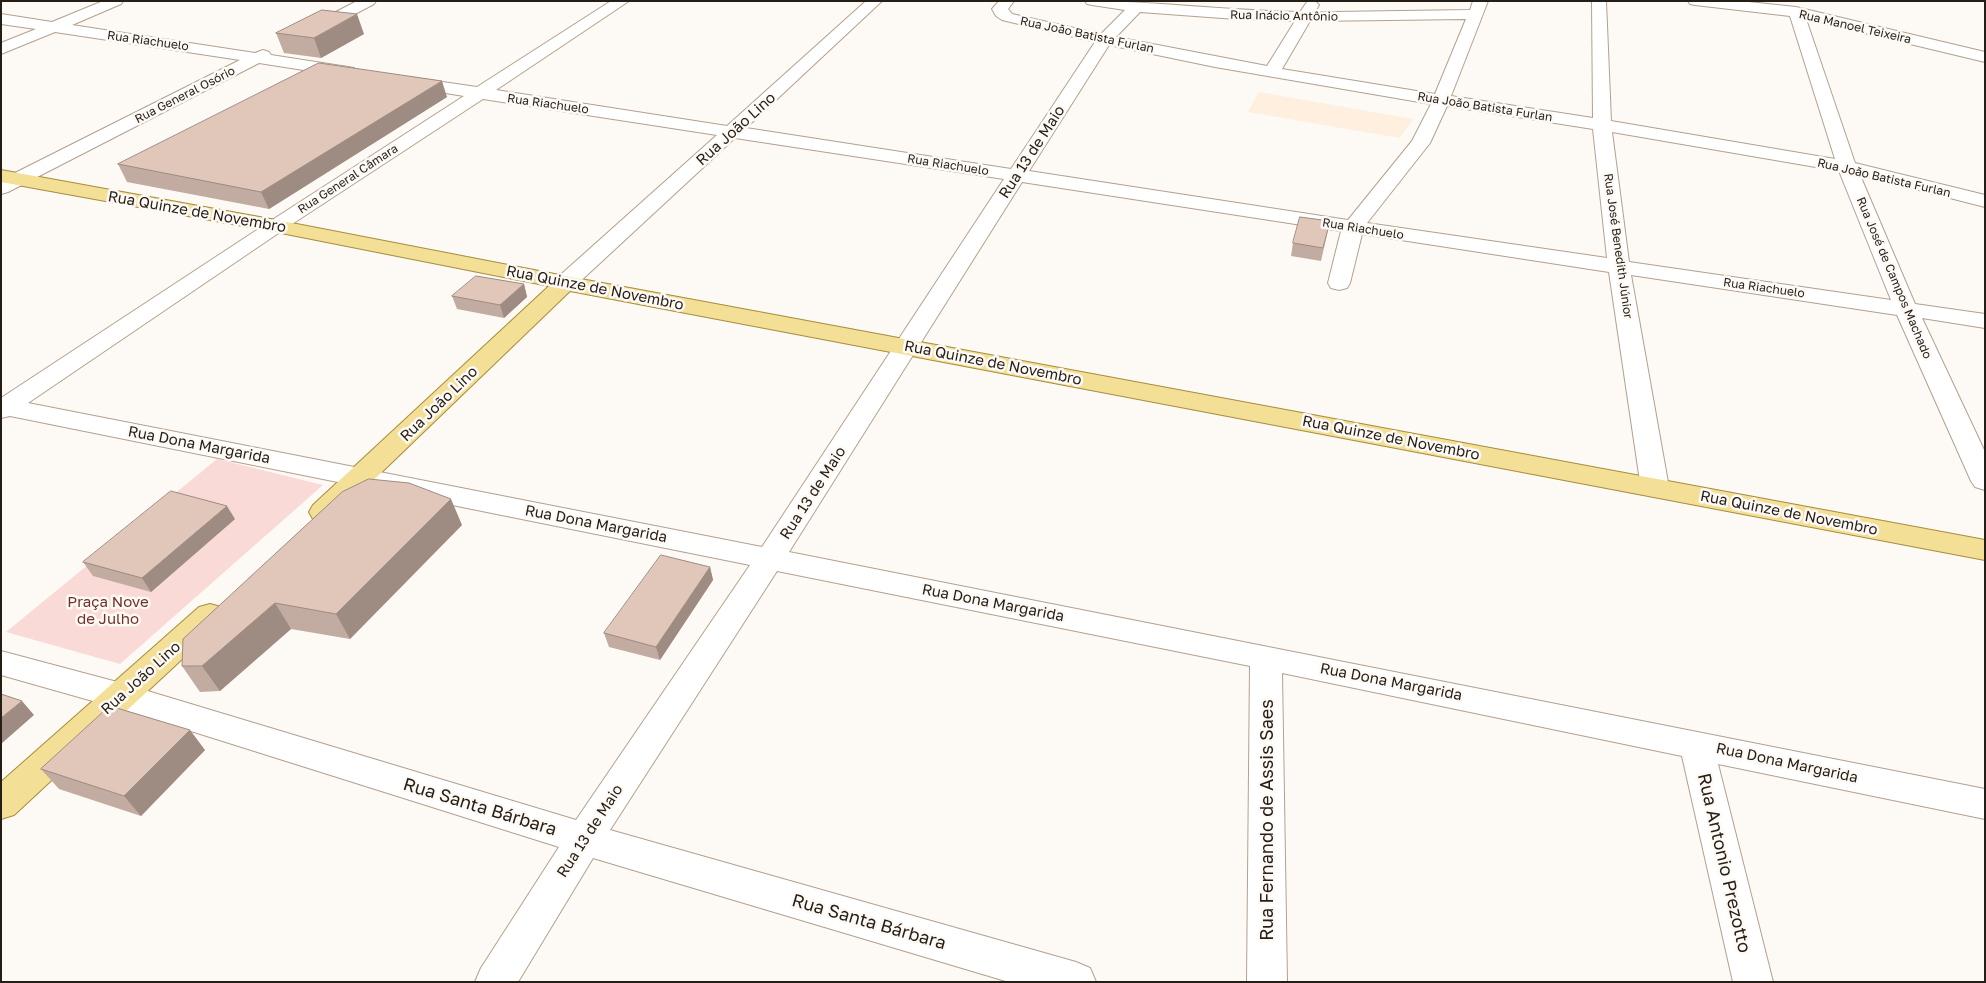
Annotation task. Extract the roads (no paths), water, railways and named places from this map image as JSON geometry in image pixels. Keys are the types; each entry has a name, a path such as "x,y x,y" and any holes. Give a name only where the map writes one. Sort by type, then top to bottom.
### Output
{"main road":[{"name":"Rua Quinze de Novembro","path":"6,181 276,226 565,283 1985,550"},
{"name":"Rua João Lino","path":"304,530 565,283"},
{"name":"Rua João Lino","path":"1,804 231,596"}],"street":[{"path":"1,49 116,1"},
{"path":"302,36 369,1"},
{"name":"Rua General Câmara","path":"3,408 276,226 622,1"},
{"name":"Rua João Lino","path":"565,283 875,1"},
{"name":"Rua João Batista Furlan","path":"1006,1 1000,9 1007,17 1104,40 1441,100 1847,167 1985,202"},
{"name":"Rua Inácio Antônio","path":"1092,1 1135,8 1225,16 1304,18 1479,8"},
{"path":"1272,71 1314,1"},
{"name":"Rua José Benedith Júnior","path":"1599,1 1602,126 1619,266 1655,488"},
{"name":"Rua Manoel Teixeira","path":"1695,1 1796,12 1985,57"},
{"name":"Rua 13 de Maio","path":"495,982 584,839 770,558 1104,40 1135,8"},
{"path":"1338,283 1353,227 1420,143 1441,100 1479,8"},
{"name":"Rua José de Campos Machado","path":"1796,12 1847,167 1906,309 1985,481"},
{"name":"Rua Riachuelo","path":"1,19 260,57 365,75"},
{"name":"Rua General Osório","path":"6,181 285,44"},
{"name":"Rua Riachuelo","path":"394,80 1985,322"},
{"name":"Rua Dona Margarida","path":"3,408 362,477 1266,657 1985,804"},
{"name":"Rua Fernando de Assis Saes","path":"1266,657 1267,982"},
{"name":"Rua Santa Bárbara","path":"1,663 121,696 584,839 1076,982"},
{"name":"Rua Antonio Prezotto","path":"1696,744 1753,982"}],"park label":[{"name":"Praça Nove de Julho","path":"108,610"}]}
